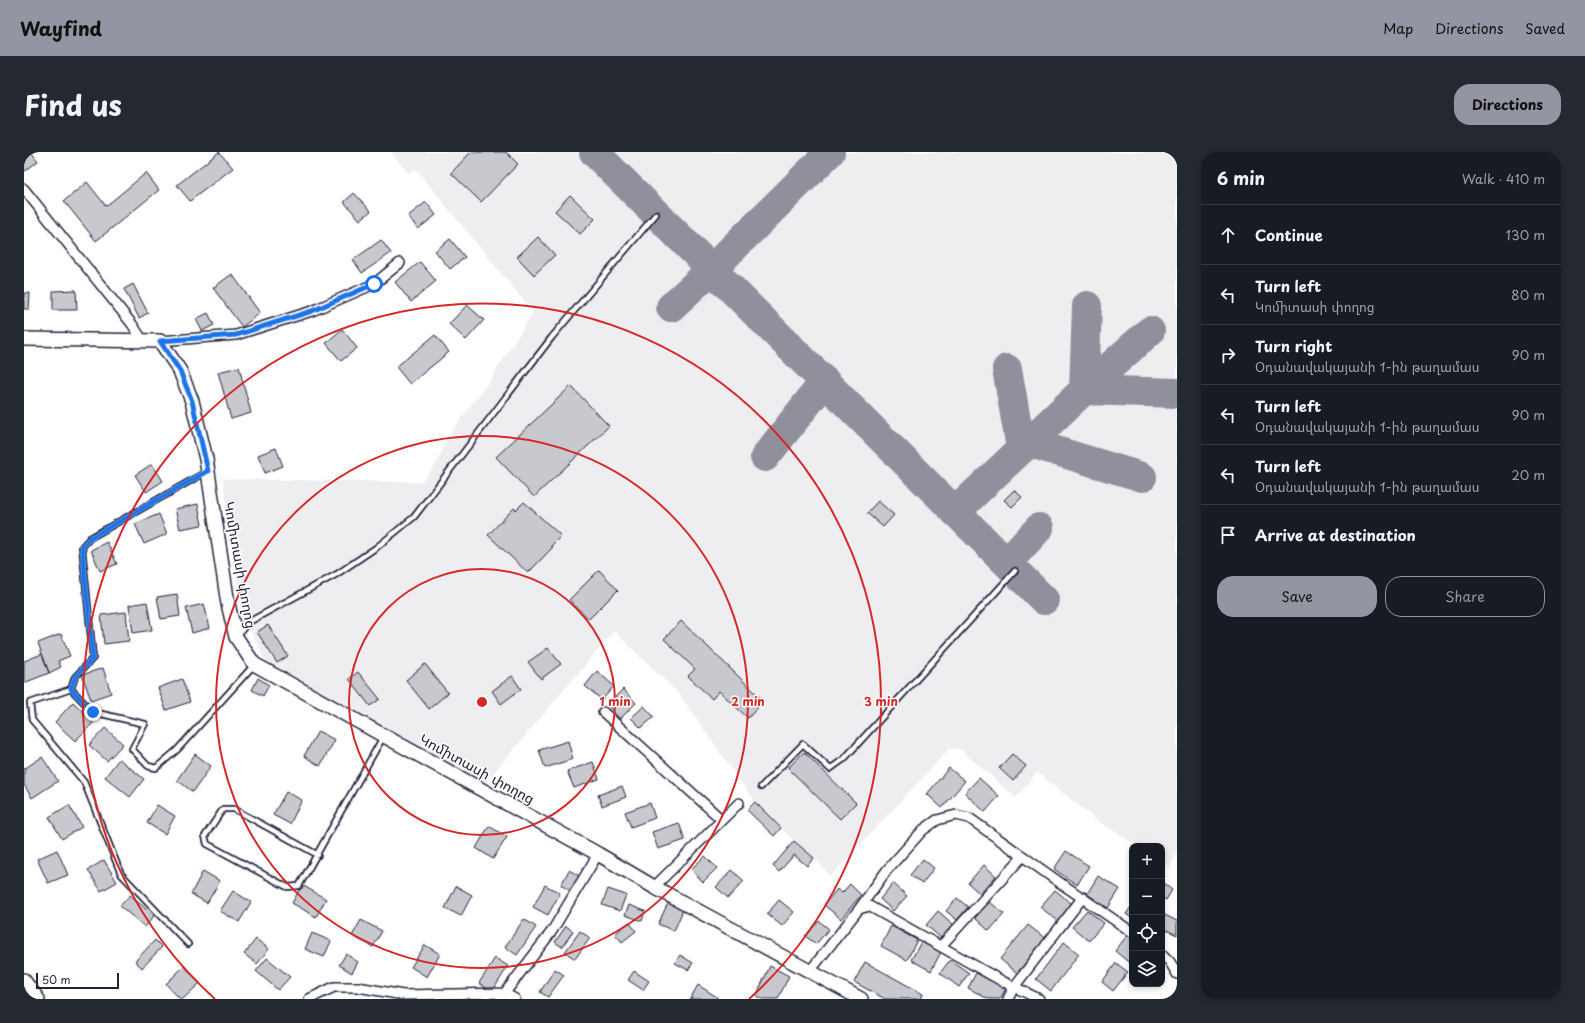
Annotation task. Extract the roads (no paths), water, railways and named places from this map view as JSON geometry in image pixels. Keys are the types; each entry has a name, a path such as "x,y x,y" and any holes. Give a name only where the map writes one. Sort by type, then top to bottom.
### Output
{"main road":[{"path":"24,339 160,341"},
{"name":"Կոմիտասի փողոց","path":"160,341 180,371 192,401 208,471 228,604 236,637 254,664 598,854 654,888 861,999"}],"street":[{"path":"24,189 132,324 143,341"},
{"path":"160,341 236,335 312,311 374,284 400,263"},
{"path":"603,712 722,820"},
{"path":"654,888 739,803"},
{"path":"810,971 859,909 887,870 923,830 937,820 956,815 969,818 1129,930"},
{"path":"502,996 552,931 598,854"},
{"path":"941,946 1023,856"},
{"path":"1008,999 1014,987 1083,897"},
{"path":"859,909 869,906 1014,987 1039,999"},
{"path":"1165,957 1170,962 1177,974"},
{"path":"24,979 39,999"},
{"path":"309,999 334,987 358,987 401,997 502,996 514,999"}],"lane":[{"path":"236,637 247,623 337,574 377,546 414,517 552,337 656,214"},
{"path":"71,689 75,677 93,658 82,547 90,538 208,471"},
{"path":"761,786 803,744 830,770 844,759 1015,571"},
{"path":"71,689 93,712 145,724 132,749 148,766 156,768 177,750 254,664"},
{"path":"71,689 30,703 32,720 84,782 121,874 188,944"},
{"path":"318,855 234,809 223,809 205,836 208,844 211,846 287,887 299,886 318,855 383,736"}]}
